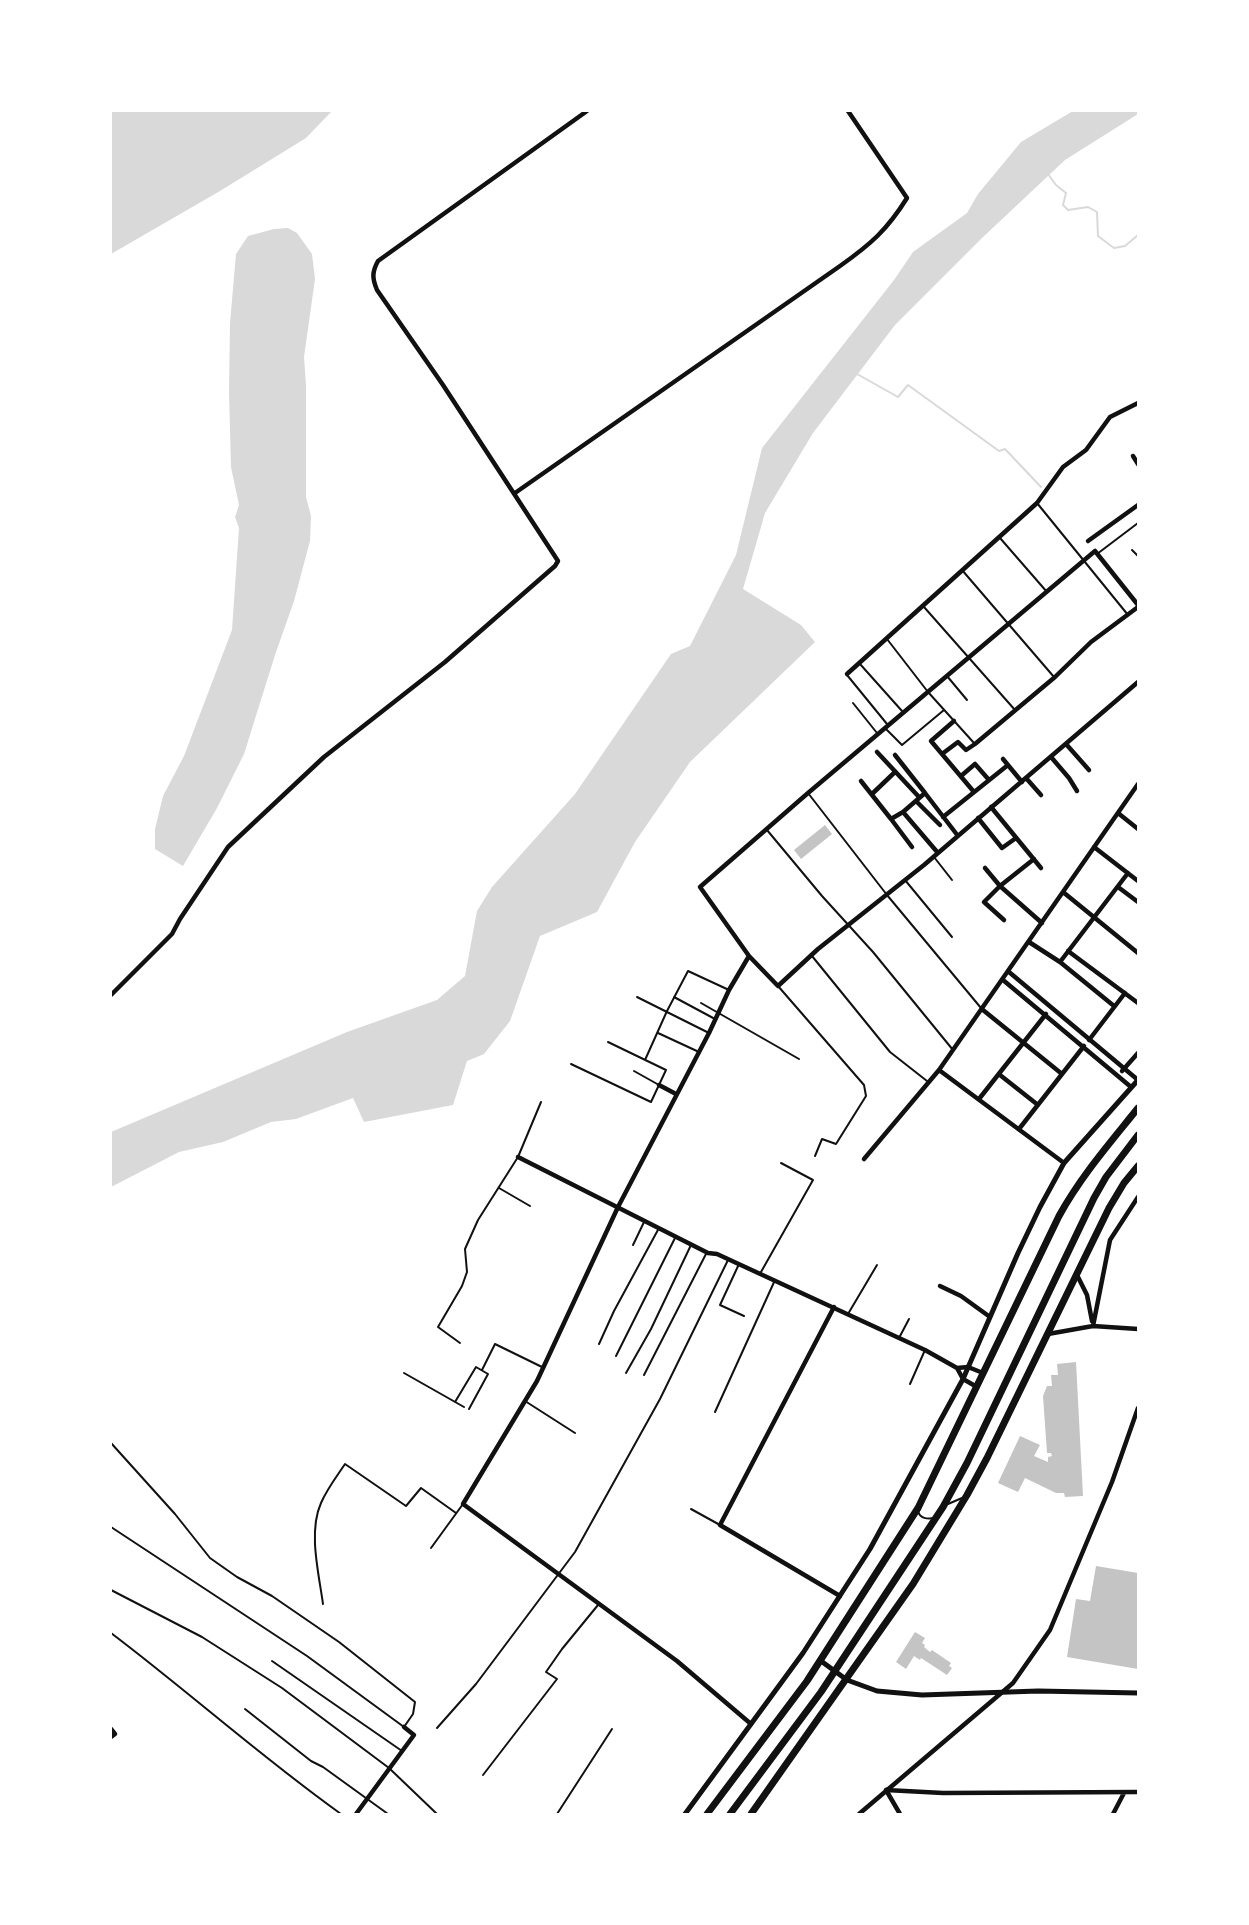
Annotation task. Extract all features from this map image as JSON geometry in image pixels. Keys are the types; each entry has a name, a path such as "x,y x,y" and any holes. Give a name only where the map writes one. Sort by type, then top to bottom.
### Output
{"main road":[{"path":"707,1814 821,1661 918,1508 1049,1236 1074,1189 1135,1118 1138,1108"},
{"path":"730,1814 784,1743 834,1671 943,1507 967,1463 1094,1198 1106,1177 1138,1135"},
{"path":"751,1814 847,1680 912,1584 967,1496 1113,1202 1138,1166"},
{"path":"784,1743 796,1752"}],"street":[{"path":"111,995 172,934 228,848 324,757 445,662 558,561 421,352 377,290 372,280 372,272 378,261 587,111"},
{"path":"515,493 840,266 876,239 889,226 908,198 848,111"},
{"path":"847,674 885,637 1037,503 1063,467 1086,450 1110,417 1138,403"},
{"path":"1133,456 1138,464"},
{"path":"1089,541 1138,505"},
{"path":"942,754 958,742 966,750 975,744 1055,677 1091,642 1128,616 1138,606 1096,553 808,793 700,887 749,956 778,986 848,925 936,855 1138,682"},
{"path":"954,721 931,741 974,792"},
{"path":"1066,744 1089,770"},
{"path":"877,752 940,825"},
{"path":"895,754 958,836"},
{"path":"1051,757 1077,791"},
{"path":"1003,759 1041,795"},
{"path":"961,776 975,764 989,780"},
{"path":"944,817 1008,765"},
{"path":"872,794 896,772"},
{"path":"861,781 912,847"},
{"path":"864,1159 939,1070 1138,784"},
{"path":"891,819 925,793"},
{"path":"991,807 1041,868"},
{"path":"903,812 936,855"},
{"path":"1118,813 1138,829"},
{"path":"978,818 1002,848 1016,838"},
{"path":"1094,847 1138,881"},
{"path":"1004,920 984,902 1034,859"},
{"path":"985,868 1000,886 1042,923"},
{"path":"1059,962 1128,873"},
{"path":"1118,886 1138,903"},
{"path":"1063,892 1138,953"},
{"path":"1029,942 1059,962 1114,1006"},
{"path":"1068,951 1138,1003"},
{"path":"749,956 729,990 618,1207 543,1368 463,1504 677,1661 751,1724"},
{"path":"685,1814 803,1653 870,1550 963,1379 1040,1207 1064,1163 1138,1080 1009,972"},
{"path":"1003,980 1131,1087"},
{"path":"1089,1040 1125,993"},
{"path":"982,1010 1062,1074"},
{"path":"979,1099 1046,1014"},
{"path":"1019,1129 1084,1046"},
{"path":"1119,1076 1138,1053"},
{"path":"939,1070 1064,1163"},
{"path":"1000,1075 1038,1105"},
{"path":"659,1085 676,1095"},
{"path":"518,1156 707,1252 717,1254 775,1280 925,1350 957,1368 963,1379 977,1387"},
{"path":"1093,1326 1110,1240 1138,1197"},
{"path":"1077,1275 1089,1302 1093,1326"},
{"path":"940,1286 961,1296 990,1317"},
{"path":"834,1307 720,1525 840,1596"},
{"path":"1048,1334 1093,1326 1138,1329"},
{"path":"957,1368 968,1367 983,1373"},
{"path":"859,1814 1002,1694 1013,1683 1050,1630 1112,1482 1138,1408"},
{"path":"821,1661 847,1680 878,1691 922,1695 1038,1692 1138,1693"},
{"path":"356,1814 414,1735 404,1727"},
{"path":"111,1729 115,1734 111,1737"},
{"path":"886,1790 966,1793 1138,1792"},
{"path":"886,1790 900,1814"},
{"path":"1113,1814 1124,1792"}],"lane":[{"path":"1037,503 1128,616"},
{"path":"1096,553 1138,523"},
{"path":"999,537 1047,592"},
{"path":"1132,550 1138,556"},
{"path":"962,570 1055,677"},
{"path":"923,605 1015,710"},
{"path":"885,637 928,692 975,744"},
{"path":"859,663 904,713"},
{"path":"847,674 902,745 944,710"},
{"path":"947,676 967,700"},
{"path":"853,703 879,735"},
{"path":"808,793 886,895 982,1010"},
{"path":"766,829 873,952 953,1050"},
{"path":"936,855 952,880"},
{"path":"905,880 952,937"},
{"path":"812,956 890,1052 929,1082"},
{"path":"645,1060 688,971 729,990"},
{"path":"778,986 864,1085 866,1096 836,1144 822,1139 814,1156"},
{"path":"674,997 715,1019"},
{"path":"637,998 709,1033"},
{"path":"701,1003 799,1059"},
{"path":"657,1033 699,1052"},
{"path":"571,1064 651,1102 666,1070 608,1042"},
{"path":"634,1071 659,1085"},
{"path":"460,1343 438,1327 462,1286 467,1272 465,1249 478,1220 518,1156 541,1102"},
{"path":"760,1275 813,1180 781,1163"},
{"path":"499,1188 530,1206"},
{"path":"633,1245 645,1220"},
{"path":"600,1344 614,1311 659,1228"},
{"path":"616,1356 676,1236"},
{"path":"626,1374 651,1329 691,1244"},
{"path":"644,1375 707,1252"},
{"path":"437,1728 476,1684 575,1552 660,1399 728,1260"},
{"path":"738,1264 720,1305 744,1316"},
{"path":"848,1314 877,1265"},
{"path":"715,1412 775,1280"},
{"path":"899,1338 909,1319"},
{"path":"482,1370 495,1344 543,1368"},
{"path":"910,1384 925,1350"},
{"path":"454,1402 476,1367 488,1374 469,1409"},
{"path":"404,1373 464,1407"},
{"path":"525,1401 574,1433"},
{"path":"111,1443 175,1514 210,1558 272,1596 339,1642 415,1702 413,1714 404,1727 307,1656 111,1527"},
{"path":"324,1604 315,1537 316,1518 321,1502 345,1464 406,1506 421,1488 456,1513"},
{"path":"943,1507 967,1496"},
{"path":"430,1548 463,1504"},
{"path":"918,1508 918,1514 922,1517 936,1517"},
{"path":"691,1509 720,1525"},
{"path":"111,1590 202,1637 282,1688 389,1768 437,1814"},
{"path":"483,1775 557,1679 546,1672 562,1648 599,1604"},
{"path":"111,1633 170,1677 299,1784 340,1814"},
{"path":"272,1661 402,1751"},
{"path":"245,1709 311,1761 369,1798 388,1814"},
{"path":"557,1814 612,1730"}],"shaded area":[{"path":"111,111 332,111 306,138 111,254"},
{"path":"1073,111 1138,111 1138,114 1065,160 982,238 895,325 813,433 765,513 743,589 801,625 815,642 690,762 635,842 597,912 540,936 510,1021 484,1054 467,1061 453,1105 364,1122 353,1098 296,1119 271,1122 223,1142 179,1152 111,1187 111,1132 347,1032 437,1000 465,976 477,911 492,887 575,794 671,654 690,646 736,555 762,448 894,280 913,252 967,213 978,194 1021,142"},
{"path":"288,228 297,233 312,254 315,279 304,357 306,497 311,516 310,541 294,601 244,754 217,808 183,866 155,849 155,829 163,796 184,756 232,630 239,528 235,517 239,505 231,467 229,393 230,323 236,254 248,236"}],"building":[{"path":"825,825 832,834 801,859 794,850"},
{"path":"1076,1362 1083,1496 1065,1497 1064,1493 1056,1493 1025,1478 1018,1492 998,1483 1020,1436 1040,1445 1034,1456 1048,1462 1048,1457 1052,1456 1051,1453 1047,1453 1043,1396 1047,1386 1052,1386 1051,1375 1058,1375 1057,1364"},
{"path":"1096,1566 1138,1573 1138,1669 1067,1657 1076,1599 1090,1601"},
{"path":"915,1632 925,1638 922,1643 924,1647 951,1663 949,1666 952,1668 947,1675 914,1656 906,1669 896,1662"}],"waterway":[{"path":"1048,174 1066,193 1063,205 1068,210 1088,207 1097,212 1098,236 1114,248 1125,246 1138,235"},
{"path":"857,374 898,397 908,385 999,451 1005,449 1041,487"}]}
